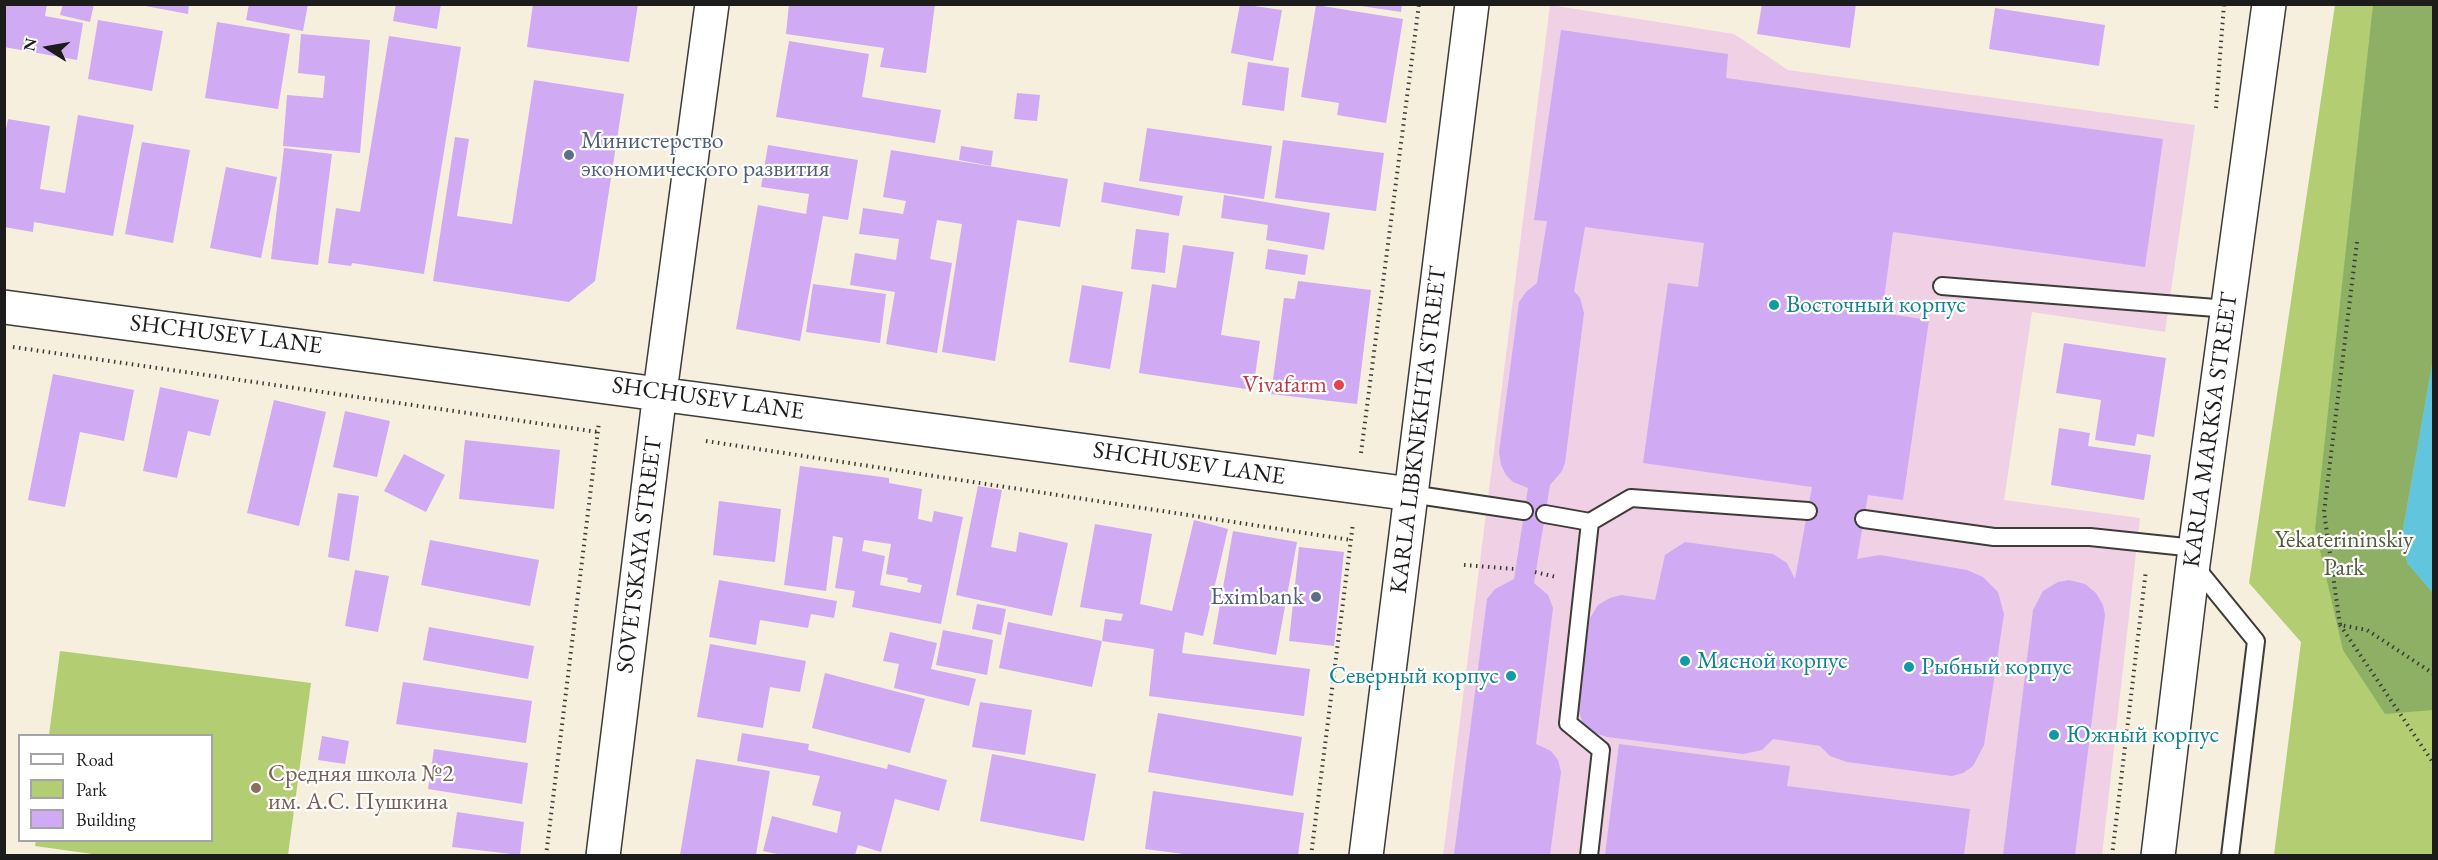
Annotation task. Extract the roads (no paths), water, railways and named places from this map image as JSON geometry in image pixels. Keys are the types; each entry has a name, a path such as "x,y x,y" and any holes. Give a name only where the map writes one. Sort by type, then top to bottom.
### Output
{"street":[{"name":"SOVETSKAYA STREET","path":"603,855 660,392 712,4"},
{"name":"KARLA LIBKNEKHTA STREET","path":"1366,855 1472,4"},
{"name":"KARLA MARKSA STREET","path":"2158,855 2194,556 2269,4"},
{"name":"SHCHUSEV LANE","path":"4,306 1411,494"}],"lane":[{"path":"1942,286 2228,309"},
{"path":"1411,494 1524,511"},
{"path":"1545,514 1590,522 1631,498 1808,511"},
{"path":"1864,519 1994,537 2090,537 2194,556 2256,641 2230,855"},
{"path":"1589,855 1601,750 1568,723 1590,522"}],"water":[{"path":"2433,359 2433,593 2408,564 2401,541"}],"place":[{"name":"Министерство экономического развития","path":"569,155"},
{"name":"Восточный корпус","path":"1774,305"},
{"name":"Vivafarm","path":"1339,385"},
{"name":"Eximbank","path":"1316,597"},
{"name":"Мясной корпус","path":"1685,661"},
{"name":"Рыбный корпус","path":"1909,667"},
{"name":"Северный корпус","path":"1511,676"},
{"name":"Южный корпус","path":"2054,735"},
{"name":"Средняя школа №2 им. А.С. Пушкина","path":"256,788"}],"park label":[{"name":"Yekaterininskiy Park","path":"2344,554"}]}
